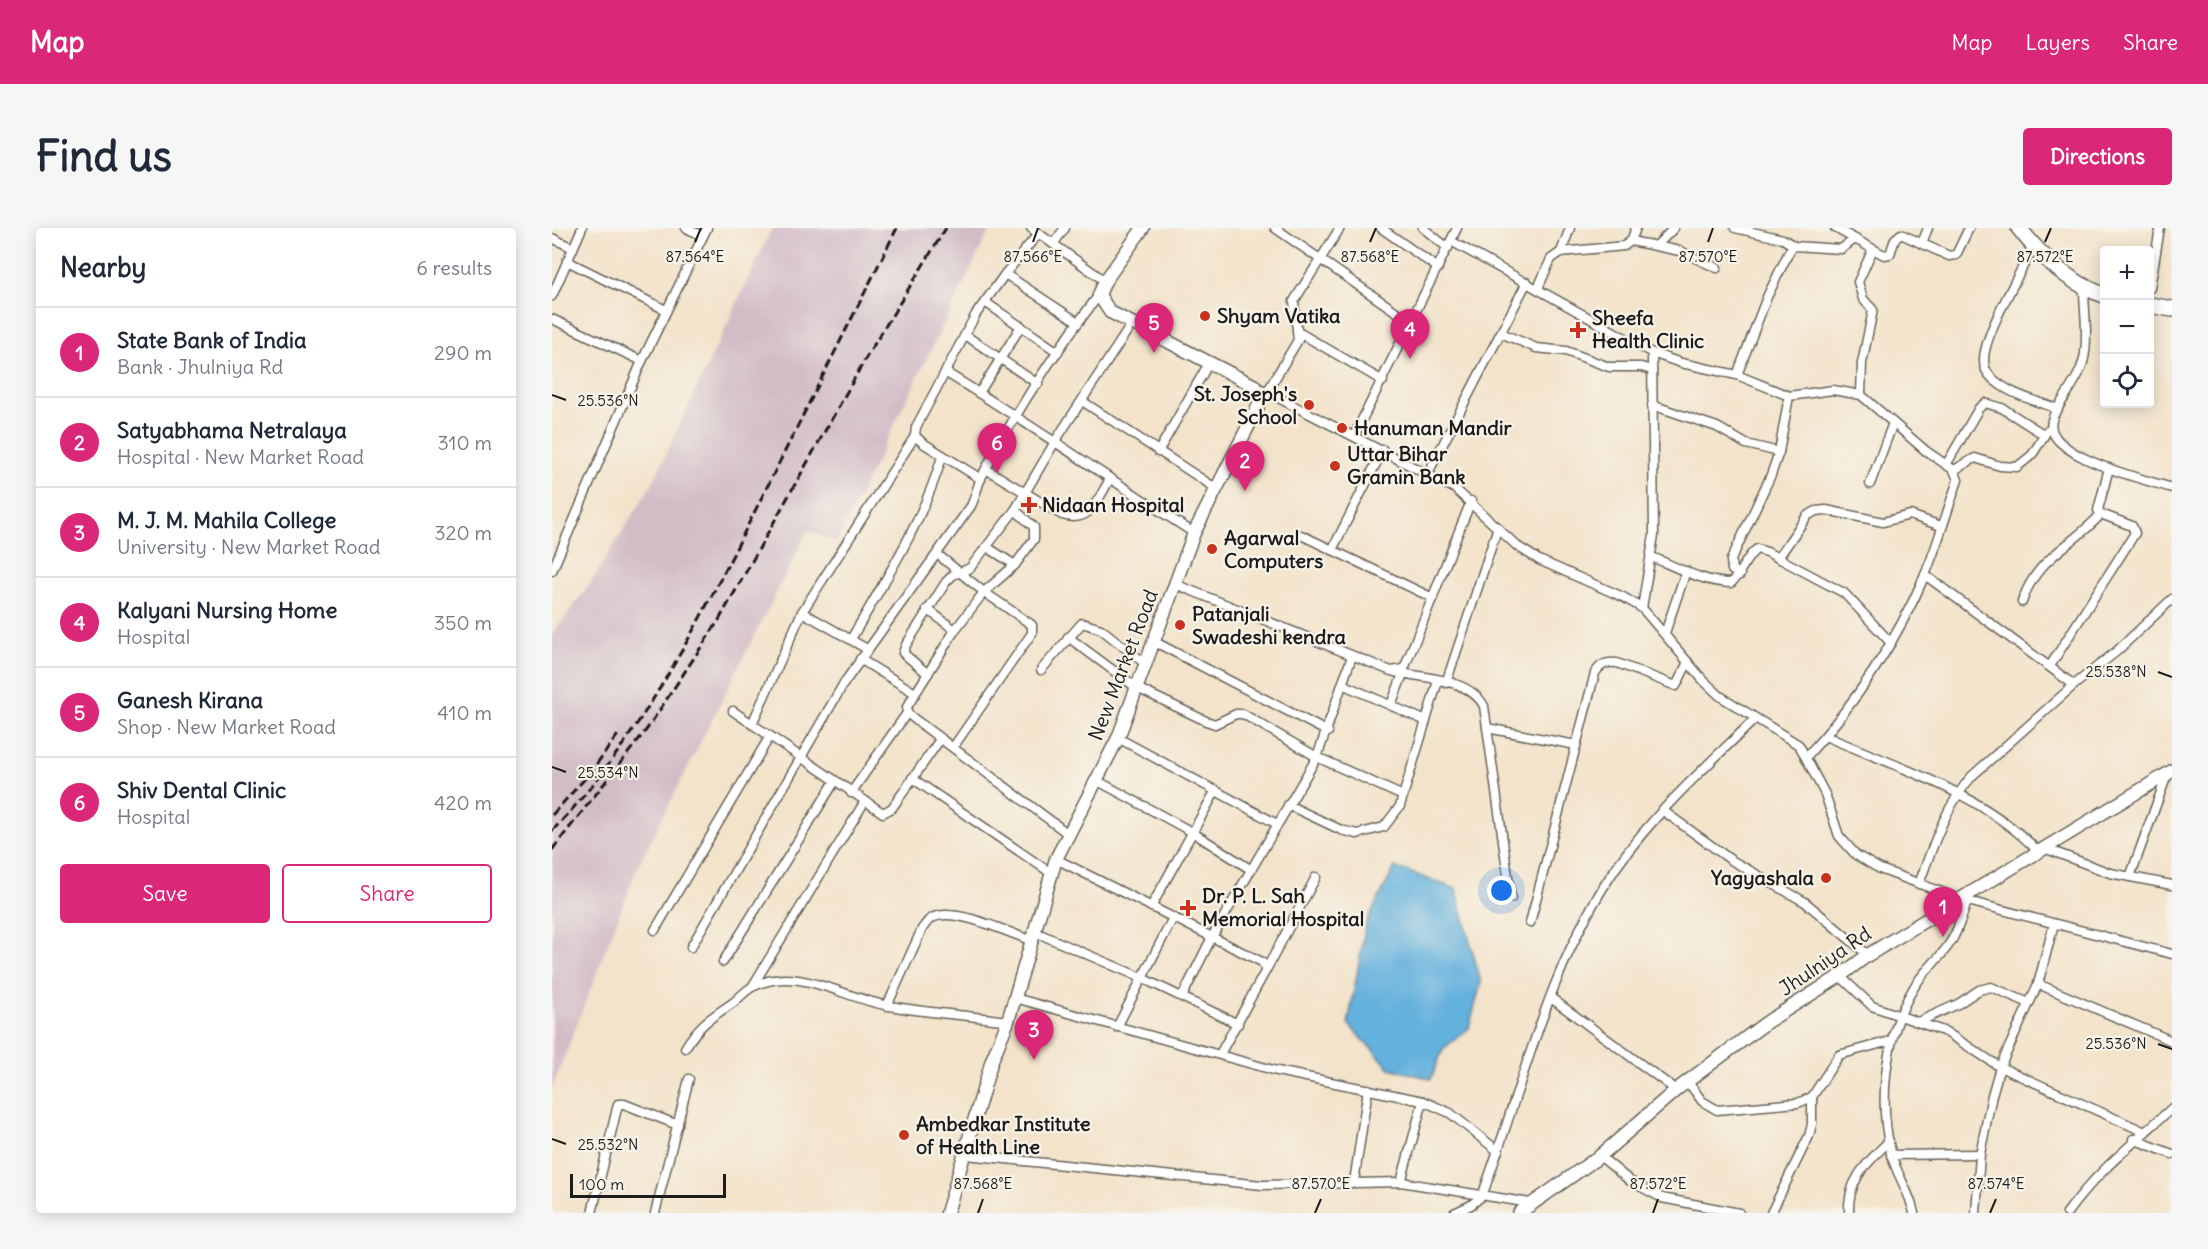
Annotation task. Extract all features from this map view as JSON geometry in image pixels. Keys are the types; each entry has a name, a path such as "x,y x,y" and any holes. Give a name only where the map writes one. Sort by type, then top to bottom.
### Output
{"highway":[{"path":"2019,228 2033,247 2084,288 2100,294"},
{"path":"2154,306 2172,309"}],"street":[{"path":"552,296 582,228"},
{"path":"552,571 642,361 705,232 687,228"},
{"path":"1053,244 1065,228"},
{"path":"691,947 844,683 970,506 986,469 1017,416 1143,228"},
{"path":"1275,228 1411,322"},
{"path":"1268,392 1298,340 1293,310 1294,301 1340,228"},
{"path":"1382,228 1438,268"},
{"path":"1423,228 1449,244 1538,288 1652,353 1681,363 1737,375 1789,396 1833,390 1861,394 1893,423 1950,468 1958,480 1925,575 1891,644 1825,736 1807,756"},
{"path":"1354,436 1457,228"},
{"path":"1561,252 1570,228"},
{"path":"1538,288 1551,259 1561,252 1624,246 1631,241 1636,228"},
{"path":"1657,245 1674,228"},
{"path":"1735,228 1783,239 1794,246 1834,250 1847,247 1855,239"},
{"path":"1835,228 1846,231 1855,239 1884,255 1890,254 1894,239 1901,234 1949,256 1956,255 1970,228"},
{"path":"1922,243 1928,228"},
{"path":"2154,264 2160,228"},
{"path":"752,724 802,612 915,436 916,427 965,335 1034,231 1106,281"},
{"path":"552,238 573,248"},
{"path":"1631,241 1680,251 1717,268"},
{"path":"1737,375 1767,297 1794,246"},
{"path":"2033,247 1994,325 1983,361 1993,379 2006,389 2058,409"},
{"path":"1861,394 1862,363 1873,310 1863,299 1858,282 1873,249"},
{"path":"567,261 666,310"},
{"path":"1005,274 1078,322"},
{"path":"1428,473 1527,282"},
{"path":"1950,468 1975,458 2000,466 2017,467 2031,455 2081,368 2085,352 2084,288"},
{"path":"1099,295 1110,312 1131,325 1428,473 1471,501 1517,546 1539,560 1623,597 1642,608 1720,696 1799,745 1807,756 1825,794 1839,836 1856,855 1919,885 1963,900 2172,954"},
{"path":"985,302 1058,352"},
{"path":"552,319 642,361"},
{"path":"928,674 903,653 927,609 946,582 953,575 963,572 987,547 1015,510 1056,440 1131,325"},
{"path":"979,393 999,358 1021,327"},
{"path":"1298,332 1383,381"},
{"path":"1501,333 1525,345 1566,351 1609,367 1641,367 1652,370"},
{"path":"965,335 1038,384"},
{"path":"1642,608 1652,557 1652,353"},
{"path":"1158,452 1209,363"},
{"path":"945,372 1056,440 1110,479 1194,533"},
{"name":"New Market Road","path":"947,1213 966,1155 992,1060 1008,1021 1056,859 1067,833 1118,738 1147,665 1194,533 1257,409 1261,397 1255,386"},
{"path":"1740,575 1732,570 1731,560 1767,484 1779,452 1789,396"},
{"path":"1082,401 1217,489"},
{"path":"1950,468 1979,408 1985,403 2002,408 2046,431 2070,450 2109,468 2172,488"},
{"path":"1652,405 1717,427 1746,444 1779,452"},
{"path":"1870,484 1893,423"},
{"path":"915,436 942,457 981,479"},
{"path":"1332,550 1383,450"},
{"path":"851,639 921,516 942,457"},
{"path":"2101,514 2098,503 2109,468"},
{"path":"986,469 1075,519 1085,516 1110,479"},
{"path":"1391,671 1404,669 1471,501"},
{"path":"851,793 907,713 909,700 955,630 984,592 1015,565 1036,533 1034,527 1015,510"},
{"path":"1778,558 1807,516 1816,511 1826,510 1883,522 1910,515 1941,526"},
{"path":"2022,602 2028,584 2043,563 2060,548 2080,537 2101,514"},
{"path":"2050,666 2135,533 2132,526 2101,514"},
{"path":"1288,805 1341,830 1357,834 1384,827 1394,818 1426,721 1498,527"},
{"path":"1301,535 1433,598"},
{"path":"987,547 1015,565"},
{"path":"1652,557 1723,584 1731,584 1740,575 1751,553 1757,549 1844,593 1891,644"},
{"path":"937,554 963,572 984,592 1032,625 1032,633 954,746"},
{"path":"1665,633 1686,571"},
{"path":"1925,575 2074,685"},
{"path":"1175,584 1391,671 1464,687 1478,694 1484,706 1511,898"},
{"path":"1919,885 1944,819 1958,792 1989,758 2171,603"},
{"path":"927,609 955,630"},
{"path":"802,612 867,650"},
{"path":"1041,670 1082,623 1091,624 1147,665"},
{"path":"1068,637 1137,688 1215,724 1236,714 1243,714 1317,757 1403,796"},
{"path":"1155,642 1328,732"},
{"path":"1182,997 1250,869 1317,757 1328,732 1353,656"},
{"path":"860,659 915,693"},
{"path":"1530,923 1595,673 1607,662 1617,663 1676,686 1680,683 1688,662"},
{"path":"1391,705 1403,674"},
{"path":"1342,684 1426,721"},
{"path":"733,711 851,793 884,813 888,811 941,738"},
{"path":"907,713 1067,833"},
{"path":"1454,1213 1471,1205 1482,1196 1551,998 1598,897 1618,866 1662,810 1755,719"},
{"path":"1487,728 1576,746"},
{"path":"655,930 770,736"},
{"path":"1825,736 1958,792 2002,818 2041,850 2110,873 2172,885"},
{"path":"1118,738 1277,824"},
{"path":"2130,877 2169,773"},
{"name":"Jhulniya Rd","path":"1519,1213 1530,1203 1600,1156 1676,1090 1767,1022 1840,976 1868,955 1963,900 2169,773"},
{"path":"912,778 1051,873"},
{"path":"1096,780 1192,832 1250,869"},
{"path":"723,962 835,781"},
{"path":"1151,907 1216,790"},
{"path":"752,987 865,801"},
{"path":"1662,810 1731,860 1805,902 1868,955"},
{"path":"1056,859 1256,958 1266,970"},
{"path":"1220,1054 1316,877"},
{"path":"1914,1213 1891,1155 1888,1141 1886,1095 1890,1041 1920,978 1949,945 1956,932 1963,900"},
{"path":"887,1006 922,928 931,918 945,914 1034,936 1142,978 1238,1024"},
{"path":"1116,1027 1173,918"},
{"path":"1976,1213 1984,1127 2001,1067 2038,984 2054,924"},
{"path":"1840,976 1872,1006 1899,1018 1946,1032 2001,1067 2145,1132"},
{"path":"685,1048 698,1027 711,1015 752,987 776,979 793,978 887,1006 1008,1021"},
{"path":"2038,984 2172,1041"},
{"path":"1918,1022 1952,1008 1979,990 1991,987 2029,1003"},
{"path":"1015,998 1277,1071 1423,1101 1450,1113 1498,1151"},
{"path":"1551,998 1676,1090"},
{"path":"1772,1213 1809,1136 1812,1124 1812,1097 1839,1055 1890,1041"},
{"path":"655,1213 689,1079"},
{"path":"1688,1082 1702,1101 1717,1110 1780,1106 1812,1097"},
{"path":"1354,1182 1368,1089"},
{"path":"1401,1182 1423,1101"},
{"path":"592,1213 618,1104 678,1125"},
{"path":"2067,1213 2082,1193 2133,1139 2145,1132 2172,1107"},
{"path":"2133,1139 2172,1154"},
{"path":"1849,1213 1848,1198 1859,1171 1888,1141"},
{"path":"1891,1155 1980,1154"},
{"path":"966,1155 1214,1182 1262,1185 1401,1182 1530,1203"},
{"path":"1600,1156 1630,1181 1662,1198 1739,1213"}],"shaded area":[{"path":"772,228 991,228 836,543 808,530 638,866 552,1089 552,634 592,581 653,482"}],"water":[{"path":"1395,867 1456,889 1481,983 1469,1028 1443,1049 1431,1079 1390,1068 1348,1024 1366,923"}],"railway":[{"path":"552,831 613,758 666,678 735,552 897,228"},
{"path":"552,850 647,729 719,620 867,356 946,228"},
{"path":"552,815 590,773 620,732"}],"place":[{"name":"Shyam Vatika","path":"1205,316"},
{"name":"Sheefa Health Clinic","path":"1578,330"},
{"name":"Ganesh Kirana","path":"1154,353"},
{"name":"Kalyani Nursing Home","path":"1410,359"},
{"name":"St. Joseph's School","path":"1309,405"},
{"name":"Hanuman Mandir","path":"1342,428"},
{"name":"Uttar Bihar Gramin Bank","path":"1335,466"},
{"name":"Shiv Dental Clinic","path":"997,473"},
{"name":"Satyabhama Netralaya","path":"1245,491"},
{"name":"Nidaan Hospital","path":"1029,505"},
{"name":"Agarwal Computers","path":"1212,549"},
{"name":"Patanjali Swadeshi kendra","path":"1180,625"},
{"name":"Yagyashala","path":"1826,878"},
{"name":"Dr. P. L. Sah Memorial Hospital","path":"1188,908"},
{"name":"State Bank of India","path":"1943,937"},
{"name":"M. J. M. Mahila College","path":"1034,1060"},
{"name":"Ambedkar Institute of Health Line","path":"904,1135"}]}
